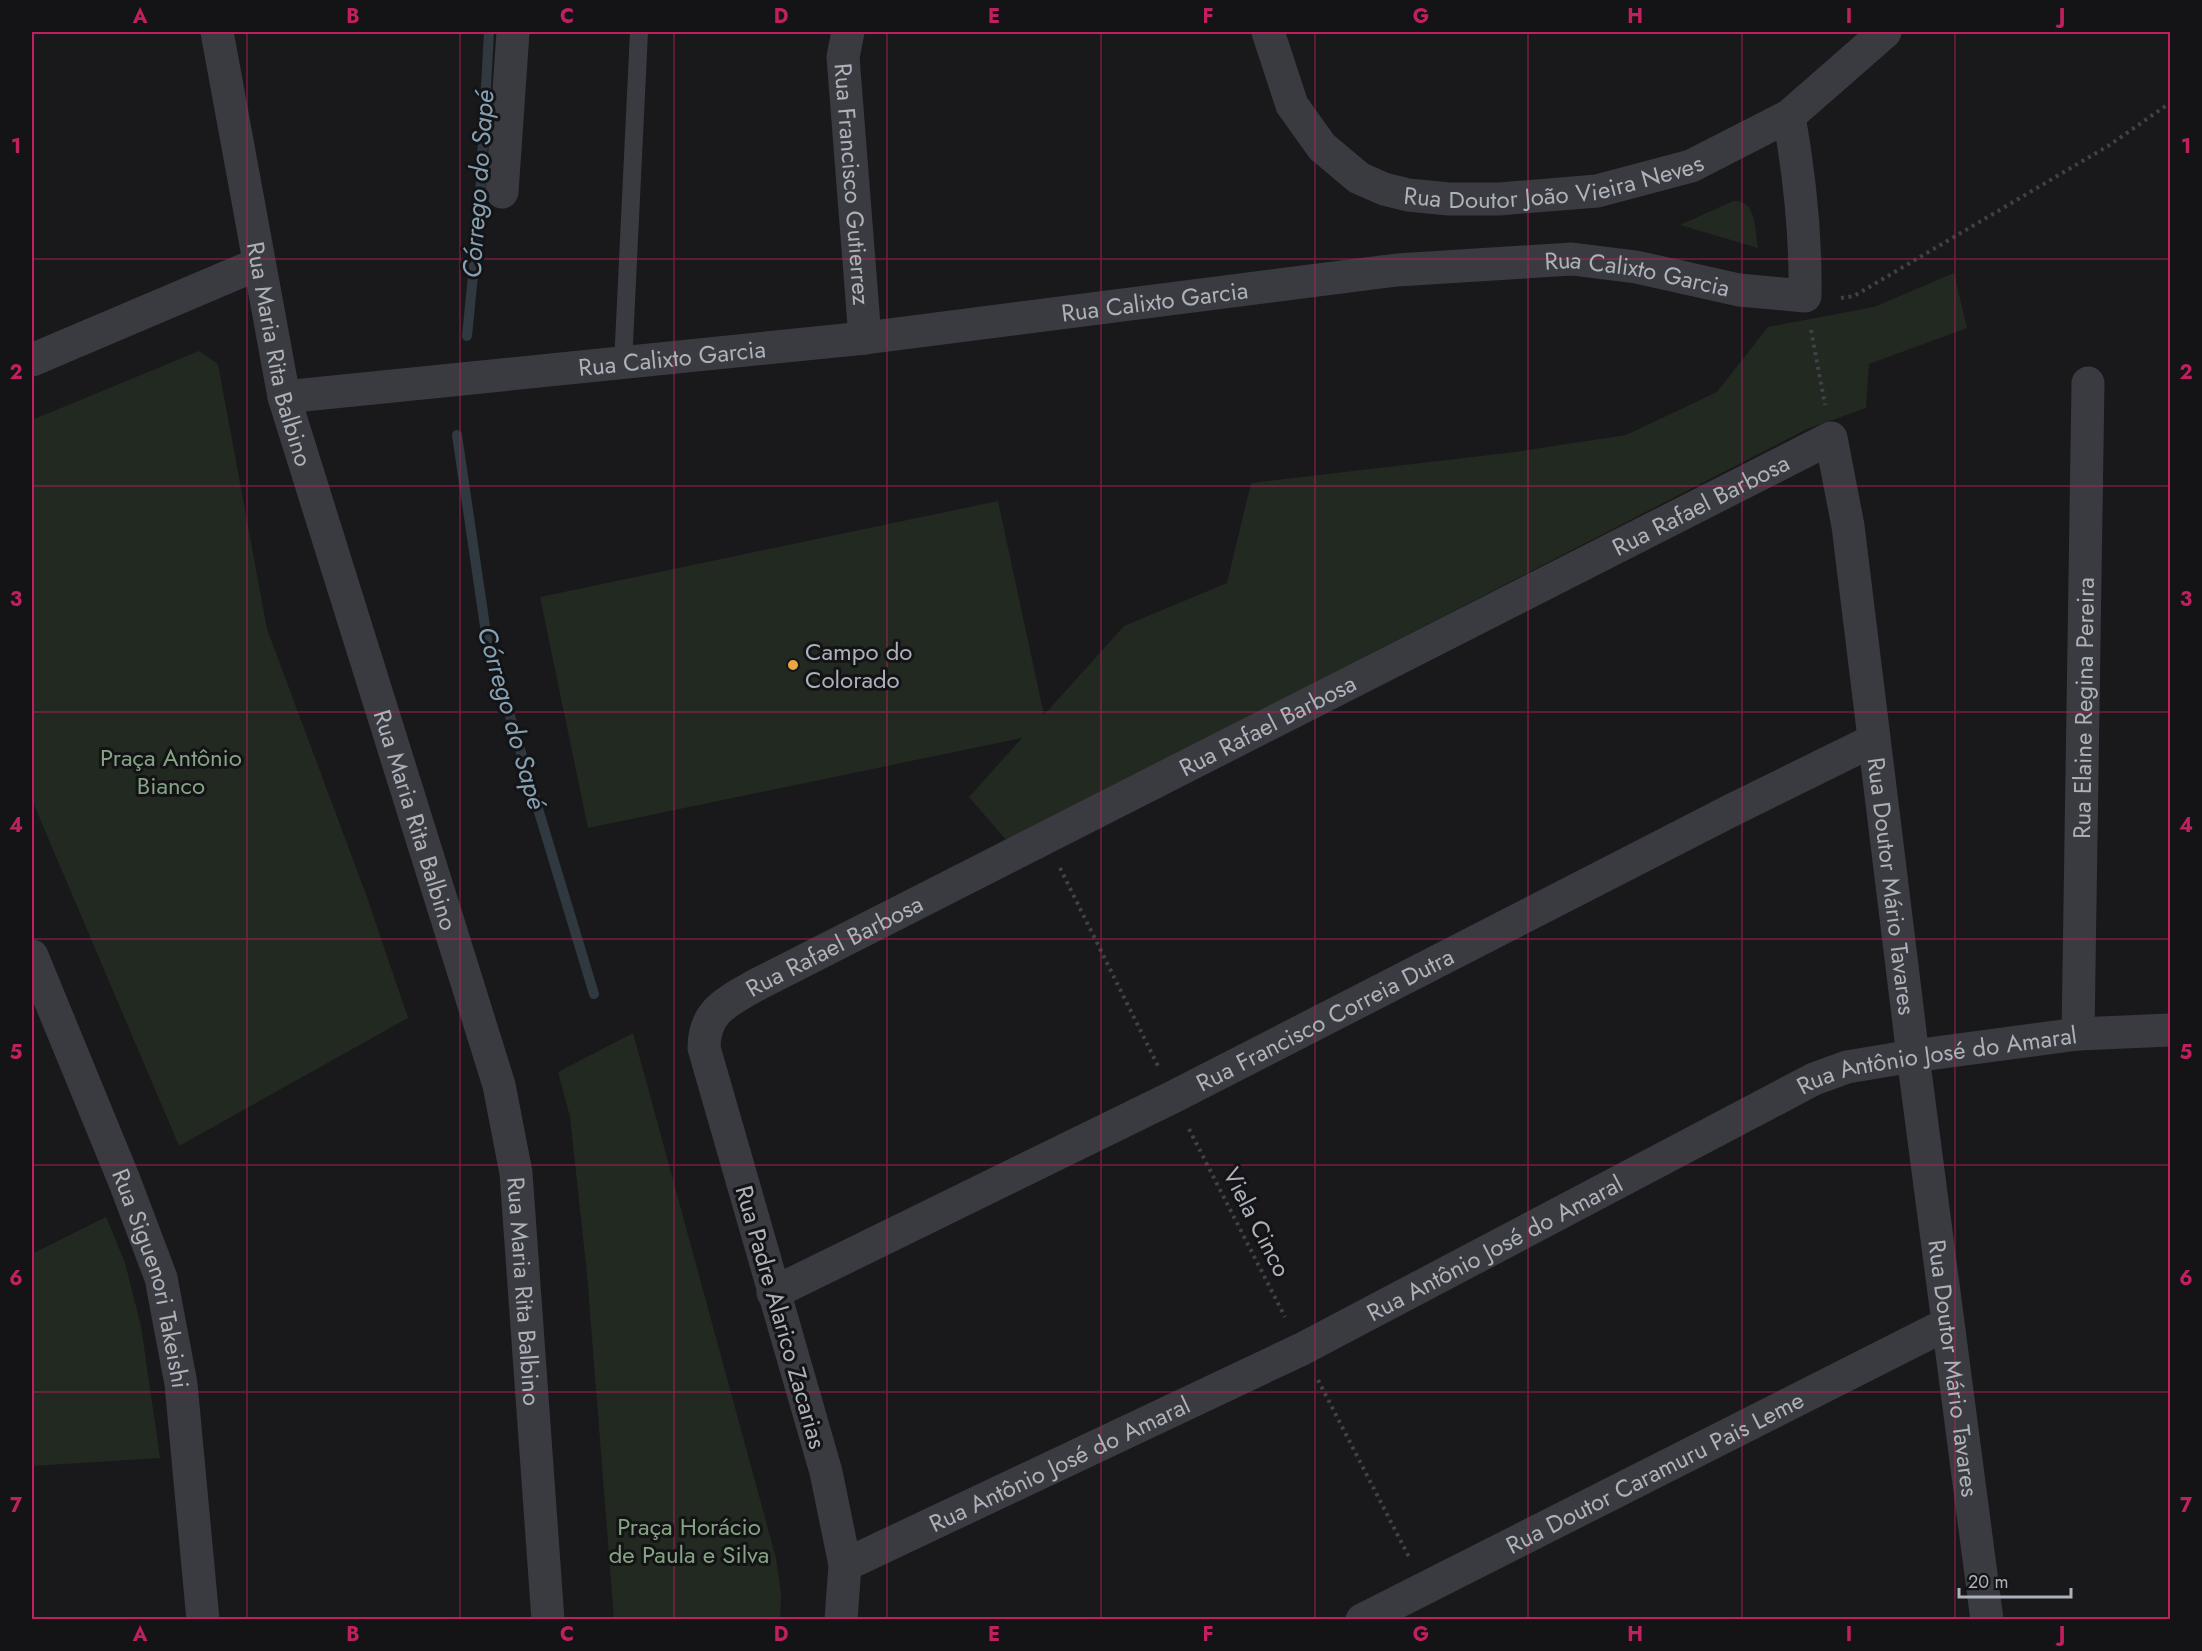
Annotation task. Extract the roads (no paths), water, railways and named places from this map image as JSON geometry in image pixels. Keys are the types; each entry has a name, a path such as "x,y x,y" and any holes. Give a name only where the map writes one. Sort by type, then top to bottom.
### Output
{"street":[{"name":"Rua Maria Rita Balbino","path":"218,32 258,264 284,397 499,1085 516,1173 549,1620"},
{"path":"502,192 513,32"},
{"name":"Rua Francisco Gutierrez","path":"848,32 843,57 865,338"},
{"name":"Rua Doutor João Vieira Neves","path":"1268,32 1292,105 1322,147 1359,178 1384,189 1408,195 1449,199 1498,199 1597,190 1691,166 1789,116 1885,32"},
{"name":"Rua Calixto Garcia","path":"284,397 865,338 1397,270 1572,259 1636,267 1739,290 1805,296 1806,241 1802,192 1789,116"},
{"path":"32,360 258,264"},
{"name":"Rua Elaine Regina Pereira","path":"2078,1034 2088,382"},
{"name":"Rua Doutor Mário Tavares","path":"1831,438 1848,526 1947,1324 1987,1620"},
{"name":"Rua Rafael Barbosa","path":"709,1018 728,1002 758,984 1831,438"},
{"name":"Rua Francisco Correia Dutra","path":"774,1293 1173,1097 1732,810 1874,740"},
{"name":"Rua Siguenori Takeishi","path":"32,956 124,1180 160,1278 181,1384 203,1620"},
{"name":"Rua Padre Alarico Zacarias","path":"709,1018 704,1032 704,1048 826,1472 845,1564 842,1620"},
{"name":"Rua Antônio José do Amaral","path":"845,1564 1302,1349 1814,1079 1847,1067 1913,1056 2078,1034 2170,1030"},
{"name":"Rua Doutor Caramuru Pais Leme","path":"1362,1620 1947,1324"}],"lane":[{"path":"623,364 639,32"}],"waterway":[{"name":"Córrego do Sapé","path":"467,336 479,215 489,32"},
{"name":"Córrego do Sapé","path":"457,435 487,640 594,994"}],"place":[{"name":"Campo do Colorado","path":"793,665"}],"park label":[{"name":"Praça Antônio Bianco","path":"171,771"},
{"name":"Praça Horácio de Paula e Silva","path":"689,1540"}]}
